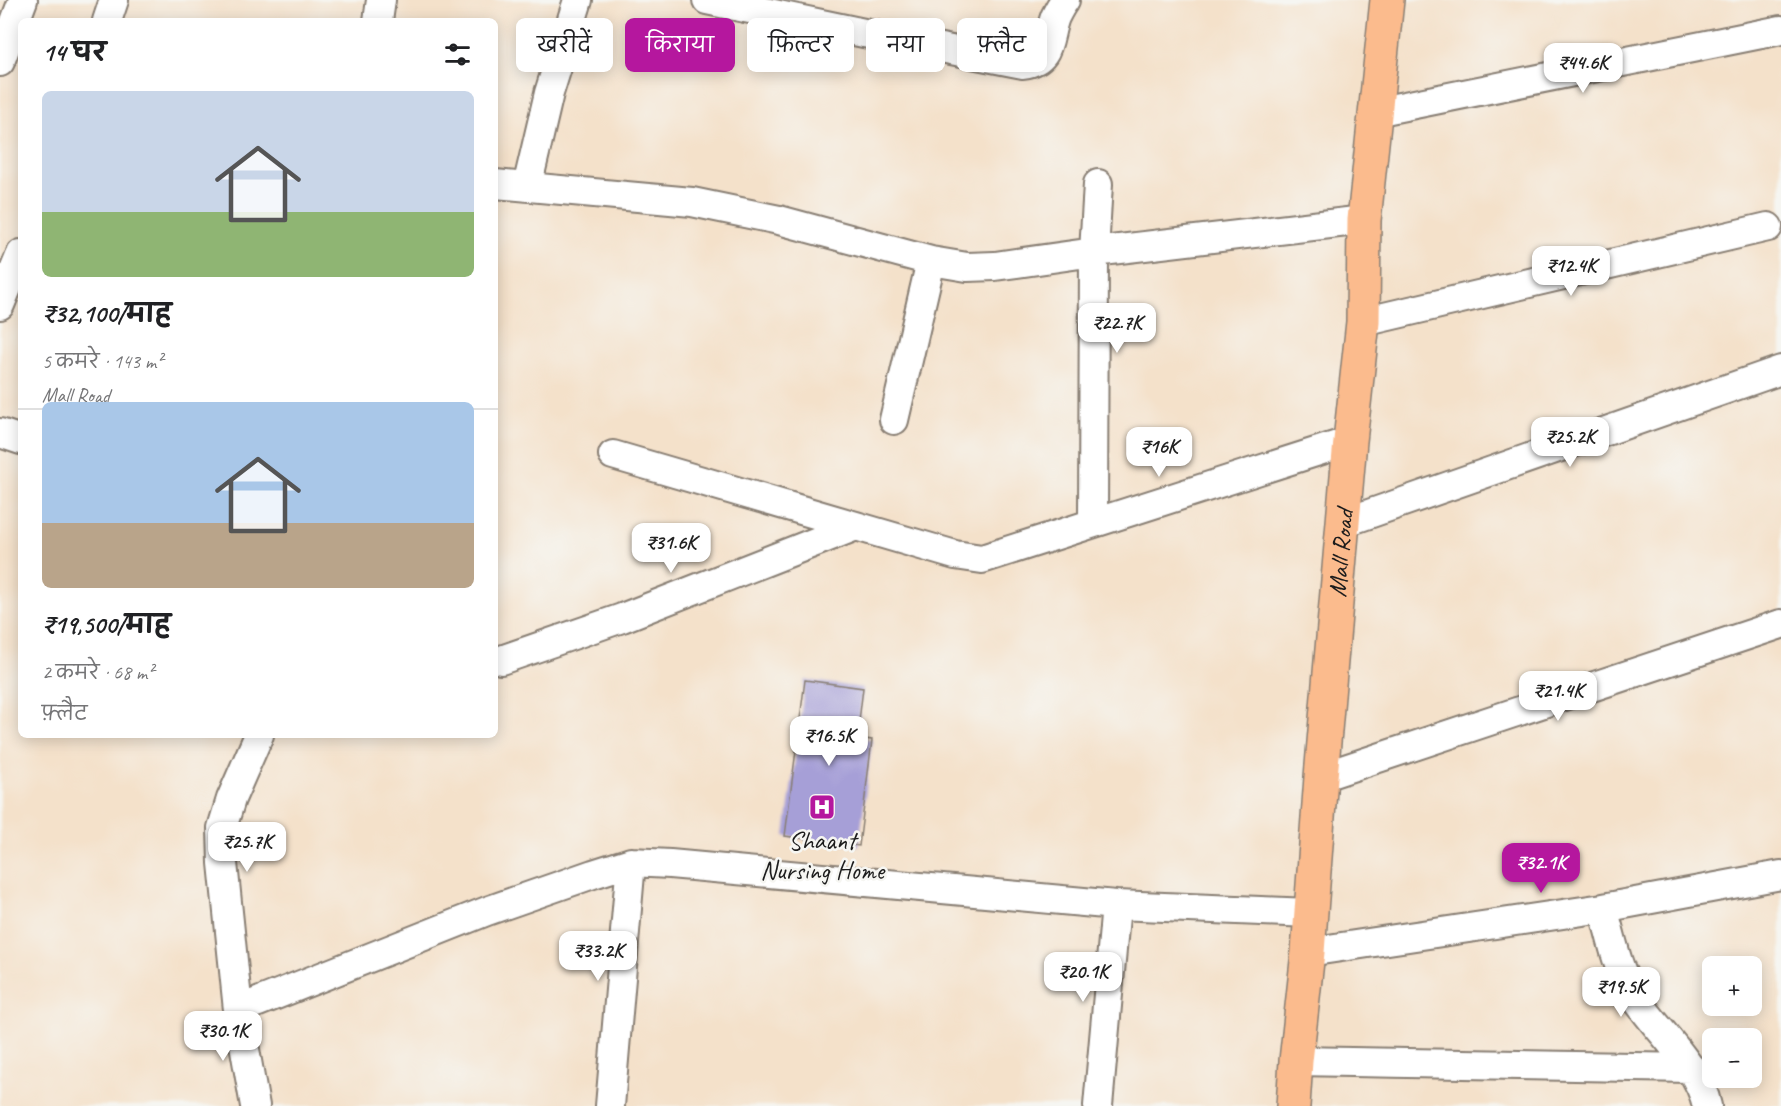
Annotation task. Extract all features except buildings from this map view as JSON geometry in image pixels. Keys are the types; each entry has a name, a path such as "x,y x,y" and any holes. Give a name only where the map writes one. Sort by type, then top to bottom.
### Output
{"main road":[{"name":"Mall Road","path":"1293,1106 1350,441 1363,322 1364,220 1387,0"}],"street":[{"path":"0,62 23,0"},
{"path":"108,18 114,0"},
{"path":"378,18 381,0"},
{"path":"527,187 549,93 578,0"},
{"path":"707,0 1023,64 1033,63 1044,53 1055,18 1065,0"},
{"path":"1376,112 1781,30"},
{"path":"498,184 692,202 779,220 932,261 967,267 995,266 1364,220"},
{"path":"1093,524 1094,252 1098,184"},
{"path":"1363,322 1768,227"},
{"path":"0,305 18,261"},
{"path":"894,420 932,261"},
{"path":"1343,523 1781,370"},
{"path":"0,433 18,439"},
{"path":"613,455 955,555 982,559 1350,441"},
{"path":"501,660 622,618 856,526"},
{"path":"1321,777 1781,624"},
{"path":"255,1106 238,1010 223,863 222,828 231,799 258,738"},
{"path":"238,1010 487,911 632,862 1116,904 1310,913"},
{"path":"610,1106 632,862"},
{"path":"1308,952 1603,908 1781,875"},
{"path":"1098,1106 1116,904"},
{"path":"1603,908 1621,972 1654,1024 1690,1068 1705,1097 1707,1106"},
{"path":"1296,1061 1690,1068"}],"place":[{"name":"Shaant Nursing Home","path":"822,807"}]}
